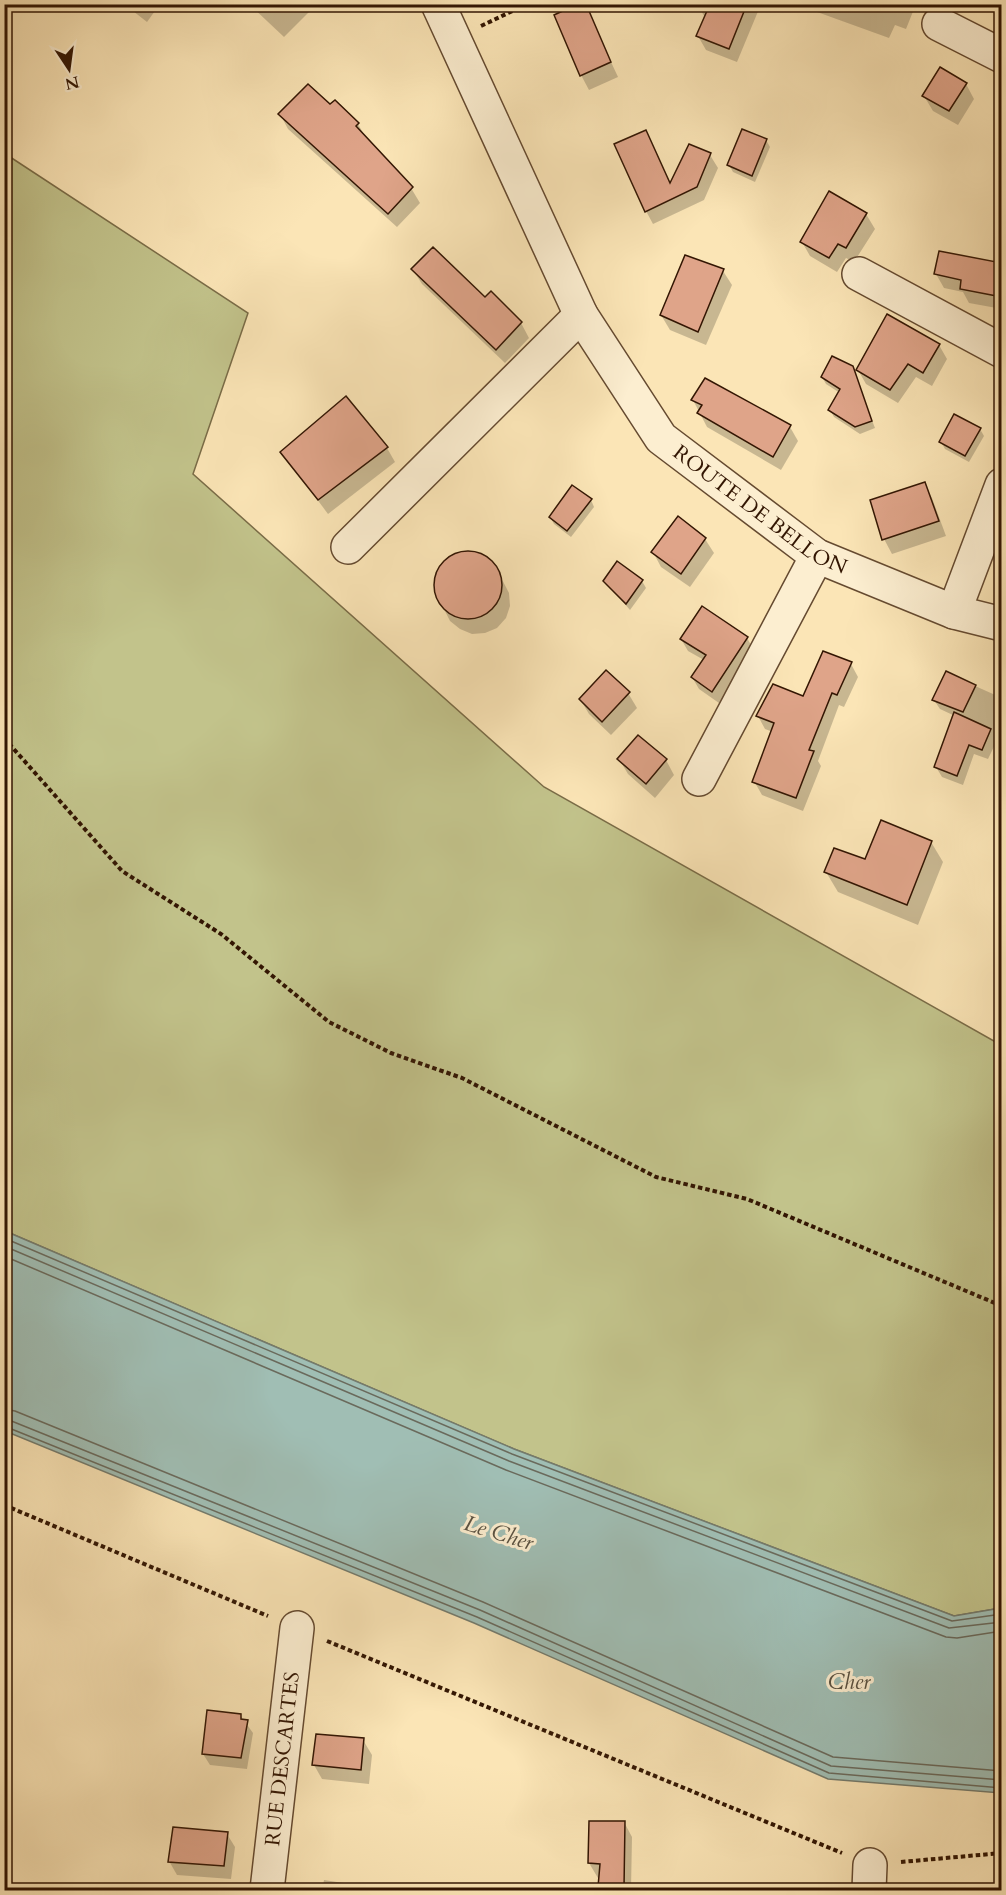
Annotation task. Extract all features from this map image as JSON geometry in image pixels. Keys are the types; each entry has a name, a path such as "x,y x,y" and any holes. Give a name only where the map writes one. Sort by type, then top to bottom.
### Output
{"street":[{"name":"ROUTE DE BELLON","path":"438,4 581,315 661,438 817,556 954,612 1002,624"},
{"path":"939,24 1002,56"},
{"path":"859,274 1002,351"},
{"path":"348,547 581,315"},
{"path":"954,612 1002,485"},
{"path":"699,779 817,556"},
{"name":"RUE DESCARTES","path":"267,1890 297,1628"}],"path":[{"path":"454,39 527,4"},
{"path":"4,738 122,871 221,934 330,1022 391,1053 462,1078 656,1177 747,1199 1002,1305"},
{"path":"4,1506 297,1628 869,1878 1002,1853"}],"green space":[{"path":"4,153 248,313 193,474 544,787 1001,1045 1001,1608 954,1616 514,1449 5,1231"}],"water":[{"name":"Cher","path":"5,1231 514,1449 954,1616 1001,1608 1001,1793 828,1779 474,1623 5,1431"}],"building":[{"path":"578,4 586,4 611,62 580,76 554,15"},
{"path":"710,4 747,4 729,49 696,36"},
{"path":"940,67 967,83 949,111 922,96"},
{"path":"308,84 330,104 335,100 359,123 356,126 413,187 388,214 278,114"},
{"path":"742,129 767,139 752,176 727,165"},
{"path":"646,130 670,183 689,144 711,153 697,187 645,212 614,144"},
{"path":"829,191 867,213 846,248 838,244 829,258 800,242"},
{"path":"433,247 485,297 491,291 522,322 496,350 411,269"},
{"path":"939,251 1002,263 1002,297 960,289 961,280 934,274"},
{"path":"685,255 724,269 698,332 660,315"},
{"path":"887,314 940,344 923,373 908,364 890,390 856,370"},
{"path":"832,356 853,366 872,421 855,427 828,410 840,389 821,377"},
{"path":"705,378 791,425 773,457 697,413 702,405 691,400"},
{"path":"346,396 388,447 318,500 280,452"},
{"path":"954,414 981,428 965,456 939,442"},
{"path":"925,482 939,521 882,540 870,500"},
{"path":"572,485 592,499 567,531 549,517"},
{"path":"678,516 706,538 681,574 651,552"},
{"path":"461,551 475,551 487,556 497,566 502,585 497,604 487,614 475,619 461,619 449,614 439,604 434,592 434,578 439,566 449,556"},
{"path":"617,561 643,580 626,604 603,581"},
{"path":"702,606 748,637 712,692 691,677 706,655 680,639"},
{"path":"823,651 852,662 837,695 832,693 809,750 814,751 796,798 752,782 774,723 756,716 773,684 803,696"},
{"path":"606,670 630,692 602,722 579,699"},
{"path":"946,671 976,685 963,712 932,700"},
{"path":"954,712 991,729 982,750 969,745 957,776 934,767"},
{"path":"638,735 667,759 646,784 617,759"},
{"path":"881,820 932,841 907,905 824,872 834,848 865,859"},
{"path":"207,1710 241,1714 241,1719 248,1720 241,1758 202,1754"},
{"path":"316,1734 364,1738 361,1770 312,1765"},
{"path":"589,1821 625,1821 624,1888 598,1887 600,1864 588,1863"},
{"path":"173,1827 228,1832 224,1866 168,1862"}],"water label":[{"name":"Le Cher","path":"499,1532"}]}
